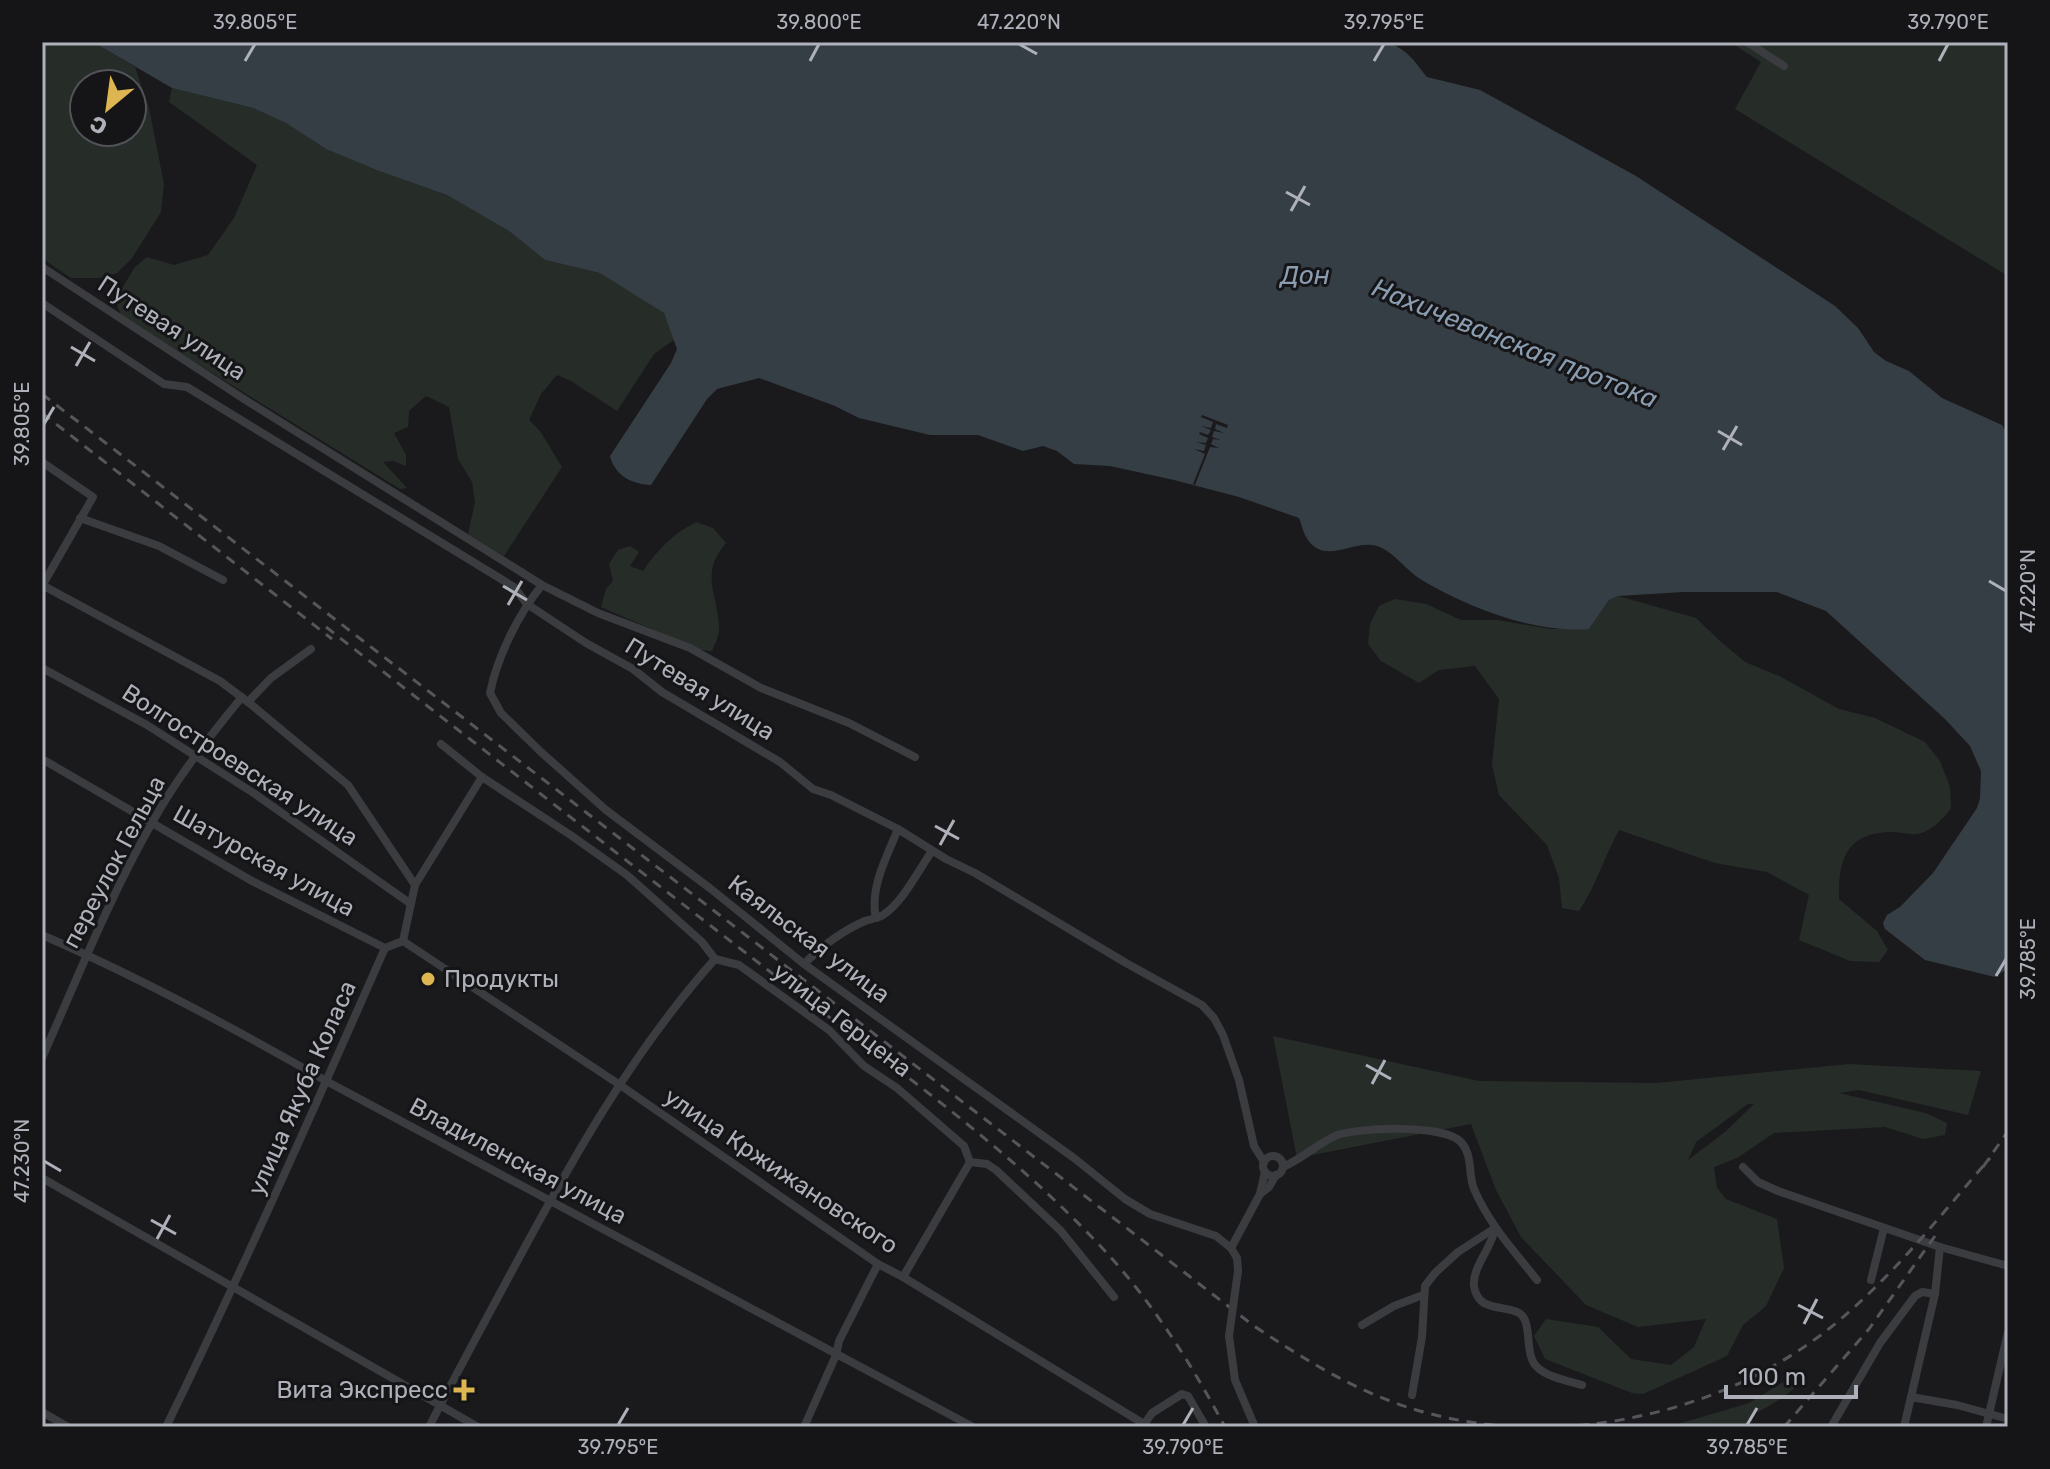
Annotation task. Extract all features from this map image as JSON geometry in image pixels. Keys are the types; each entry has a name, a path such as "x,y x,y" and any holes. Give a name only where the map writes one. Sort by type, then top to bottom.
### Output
{"street":[{"path":"1747,42 1784,66"},
{"name":"Путевая улица","path":"42,267 247,401 542,585 598,613 690,648 761,688 849,723 915,757"},
{"name":"Путевая улица","path":"42,303 164,384 187,387 514,587 527,604 586,643 633,669 662,692 780,762 813,789 898,829 1202,1005 1223,1035 1239,1080 1254,1146 1264,1162 1260,1194 1231,1248"},
{"path":"42,462 93,497 42,586 220,681 245,699 348,785 361,800 415,885"},
{"path":"80,518 159,546 223,580"},
{"name":"Каяльская улица","path":"542,585 527,604 494,670 490,693 501,713 541,752 606,810 804,964 1037,1131 1125,1199 1161,1219 1216,1236 1231,1248"},
{"name":"переулок Гельца","path":"42,1058 87,955 152,821 195,757 245,699 311,649"},
{"name":"Волгостроевская улица","path":"42,668 147,725 255,794 411,904"},
{"name":"улица Герцена","path":"441,744 482,777 627,875 702,942 715,959 739,965 829,1030 864,1066 897,1088 964,1146 970,1162 987,1164 996,1170 1061,1231 1114,1297"},
{"name":"Шатурская улица","path":"42,759 252,881 385,948"},
{"path":"385,948 403,941 415,885 482,777"},
{"path":"876,918 873,905 882,868 898,829"},
{"path":"804,964 831,940 867,920 883,915 896,902 932,851"},
{"name":"Владиленская улица","path":"42,935 228,1024 328,1082 973,1427"},
{"name":"улица Кржижановского","path":"403,941 620,1085 878,1264 1143,1426"},
{"name":"улица Якуба Коласа","path":"166,1427 328,1082 385,948"},
{"path":"429,1427 550,1200 620,1085 677,1002 715,959"},
{"name":"Путевая улица","path":"1260,1194 1283,1167 1337,1135 1425,1129 1451,1136 1461,1142 1466,1152 1475,1191 1495,1228 1537,1280"},
{"path":"1264,1162 1275,1156 1280,1158 1283,1167"},
{"path":"903,1277 970,1162"},
{"path":"1743,1167 1768,1187 1940,1247 2008,1266"},
{"path":"1265,1172 1276,1175"},
{"path":"42,1178 478,1427"},
{"path":"1412,1395 1422,1337 1425,1286 1458,1252 1495,1228"},
{"path":"1495,1228 1493,1241 1475,1275 1476,1292 1489,1307 1520,1313 1525,1319 1530,1357 1541,1371 1582,1385"},
{"path":"1871,1280 1884,1228"},
{"path":"1904,1427 1935,1294 1940,1247"},
{"path":"1231,1248 1237,1258 1238,1271 1229,1336 1235,1380 1255,1427"},
{"path":"804,1427 836,1355 839,1341 878,1264"},
{"path":"1831,1427 1880,1343 1915,1296 1922,1292 1935,1294"},
{"path":"1362,1325 1394,1306 1423,1295"},
{"path":"1986,1427 2008,1332"},
{"path":"1143,1426 1152,1413 1182,1394 1188,1396 1206,1427"},
{"path":"1911,1397 2008,1419"},
{"path":"42,1412 68,1427"}],"shaded area":[{"path":"42,42 93,42 135,67 68,68 68,148 148,148 148,105 164,184 161,212 132,258 117,273 100,278 71,278 42,258"},
{"path":"1730,42 2008,42 2008,276 1735,109 1761,62"},
{"path":"172,88 253,108 286,123 326,149 447,195 509,231 545,260 600,273 624,285 664,313 675,339 654,354 617,411 557,375 541,394 529,420 540,431 562,467 504,556 468,534 475,502 472,482 458,459 449,407 426,396 409,411 408,427 394,433 406,455 406,466 393,461 383,462 407,488 400,489 122,317 115,300 135,267 147,257 174,265 208,255 234,218 257,165 169,102"},
{"path":"696,522 713,528 726,543 713,564 712,584 719,630 712,651 700,650 601,607 606,589 613,581 609,564 618,550 630,546 639,552 630,566 643,571 666,543"},
{"path":"1618,596 1696,618 1745,662 1781,677 1839,709 1875,718 1925,742 1940,761 1950,787 1951,808 1940,821 1917,834 1892,832 1865,837 1848,850 1843,860 1839,899 1877,931 1888,950 1879,962 1850,961 1799,940 1809,895 1767,872 1715,863 1619,830 1579,911 1562,908 1559,878 1547,845 1499,795 1492,765 1499,699 1475,666 1439,670 1419,683 1381,661 1368,644 1370,624 1379,606 1395,599 1426,604 1461,620 1497,620 1550,629 1589,629 1609,600"},
{"path":"1273,1036 1479,1081 1657,1083 1849,1064 1981,1071 1968,1115 1859,1090 1839,1093 1925,1113 1947,1123 1945,1135 1923,1139 1885,1127 1774,1133 1737,1158 1714,1167 1717,1188 1726,1199 1777,1219 1784,1268 1766,1306 1743,1325 1727,1356 1643,1394 1632,1393 1545,1359 1534,1336 1546,1319 1598,1327 1631,1359 1671,1365 1694,1347 1706,1319 1638,1327 1586,1305 1521,1237 1496,1190 1471,1124 1297,1158","holes":["1748,1104 1754,1104 1725,1132 1688,1160 1696,1142"]},
{"path":"1801,1371 1806,1372 1807,1376 1781,1398 1751,1415 1745,1427 1668,1427 1749,1403"}],"water":[{"name":"Дон","path":"93,42 1386,42 1394,45 1410,56 1427,77 1480,90 1636,176 1835,306 1858,328 1874,352 1886,361 1909,371 1942,398 2002,425 2008,436 2008,968 1995,977 1925,960 1885,929 1883,923 1887,915 1900,907 1933,873 1977,808 1981,771 1970,746 1945,719 1826,611 1777,592 1683,592 1618,596 1609,600 1589,629 1524,623 1438,589 1382,548 1363,545 1324,551 1316,548 1306,537 1299,518 1239,497 1110,466 1074,464 1057,451 1043,446 1023,451 978,435 930,435 859,418 759,378 717,389 707,399 651,485 637,483 620,474 610,456 677,349 664,313 600,273 545,260 509,231 447,195 326,149 286,123 253,108 172,88 148,74 148,68 138,68"}],"pier":[{"path":"1202,415 1228,425 1227,428 1216,424 1215,429 1224,433 1214,431 1212,437 1221,440 1213,439 1211,444 1219,448 1210,447 1195,485 1205,454 1194,449 1204,451 1206,445 1196,442 1206,443 1208,438 1199,434 1208,435 1211,430 1201,426 1211,428 1213,422"}],"railway":[{"path":"42,394 1254,1326 1347,1382 1409,1408 1442,1417 1516,1427"},
{"path":"42,413 332,639"},
{"path":"326,627 940,1103 1026,1174 1105,1251 1139,1292 1185,1358 1225,1427"},
{"path":"1983,1167 2008,1131"},
{"path":"1561,1427 1601,1423 1678,1406 1716,1393 1786,1359 1819,1336 1869,1293 1923,1237 1990,1158"},
{"path":"1784,1427 1869,1329 1935,1236"}],"place":[{"name":"Продукты","path":"428,979"},
{"name":"Вита Экспресс","path":"464,1390"}],"water label":[{"name":"Нахичеванская протока","path":"1515,343"}]}
